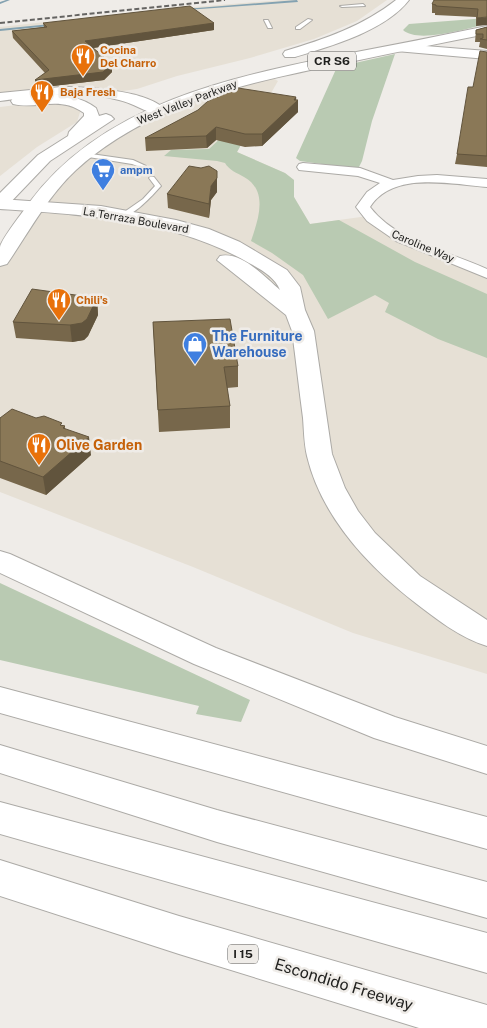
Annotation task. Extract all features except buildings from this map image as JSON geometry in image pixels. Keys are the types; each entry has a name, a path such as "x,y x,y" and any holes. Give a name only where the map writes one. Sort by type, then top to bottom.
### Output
{"main road":[{"name":"CR S6","path":"275,58 341,37 373,22 403,0"},
{"path":"403,34 432,36 487,26"},
{"name":"CR S6","path":"401,48 487,30"},
{"path":"473,54 449,48 446,43 487,30"},
{"path":"219,88 216,86 224,81 324,56 355,42 341,37"},
{"path":"384,37 387,41 401,48 449,54 487,55"},
{"name":"West Valley Parkway","path":"0,260 57,180 84,154 114,134 159,111 219,88 260,75 401,48"},
{"name":"West Valley Parkway","path":"0,203 44,158 69,141 129,108 183,86 256,64"},
{"path":"0,97 50,91 71,91 114,95 129,108"},
{"path":"0,103 52,97 85,97 129,108 159,111"},
{"path":"18,100 64,100 88,108 91,111 92,117 69,141"},
{"name":"La Terraza Boulevard","path":"0,203 147,231 170,236 199,246 243,270 295,312"},
{"name":"La Terraza Boulevard","path":"0,211 34,210 122,216 179,226 216,238 238,248 268,266 288,284 295,312 303,331 321,459 331,488 348,518 368,544 402,576 432,600 487,635"},
{"path":"0,560 205,656 386,728 487,760"},
{"path":"0,700 487,833"},
{"path":"0,759 217,826 487,900"},
{"path":"0,818 487,954"},
{"name":"Escondido Freeway","path":"0,878 487,1028"}],"street":[{"path":"303,167 360,172 393,184"},
{"name":"Caroline Way","path":"487,183 429,179 409,180 382,187 366,200 363,207 368,216 378,226 487,274"}],"lane":[{"path":"343,7 361,6"},
{"path":"298,28 310,20"},
{"path":"266,21 270,27"},
{"path":"84,154 134,162 142,166"},
{"path":"122,216 145,200 158,186 152,178"}],"shaded area":[{"path":"282,0 387,0 357,21 314,39 250,58 177,76 137,89 123,91 67,87 0,93 0,27 145,11"},
{"path":"265,74 278,81 237,152 285,173 294,180 294,197 310,224 368,216 378,226 487,274 487,674 353,633 193,567 0,492 0,260 46,192 129,125"},
{"path":"41,102 65,103 81,109 77,122 37,147 0,176 0,107"}],"green space":[{"path":"487,18 487,24 443,34 420,36 403,30 409,24"},
{"path":"395,54 358,169 300,161 296,158 337,67"},
{"path":"239,121 254,122 237,152 285,173 294,180 294,197 310,224 339,220 415,262 487,294 487,358 438,339 385,312 389,303 375,295 328,319 303,275 251,241 260,206 257,190 252,183 225,163 164,156 171,150 209,149"},
{"path":"0,583 250,700 241,722 196,714 199,706 0,660"}],"waterway":[{"path":"0,3 9,0"},
{"path":"186,9 297,1"},
{"path":"0,30 50,25"}],"railway":[{"path":"0,23 225,0"}],"place":[{"name":"Cocina Del Charro","path":"83,77"},
{"name":"Baja Fresh","path":"42,113"},
{"name":"ampm","path":"103,191"},
{"name":"Chili's","path":"59,321"},
{"name":"The Furniture Warehouse","path":"195,365"},
{"name":"Olive Garden","path":"39,466"}]}
